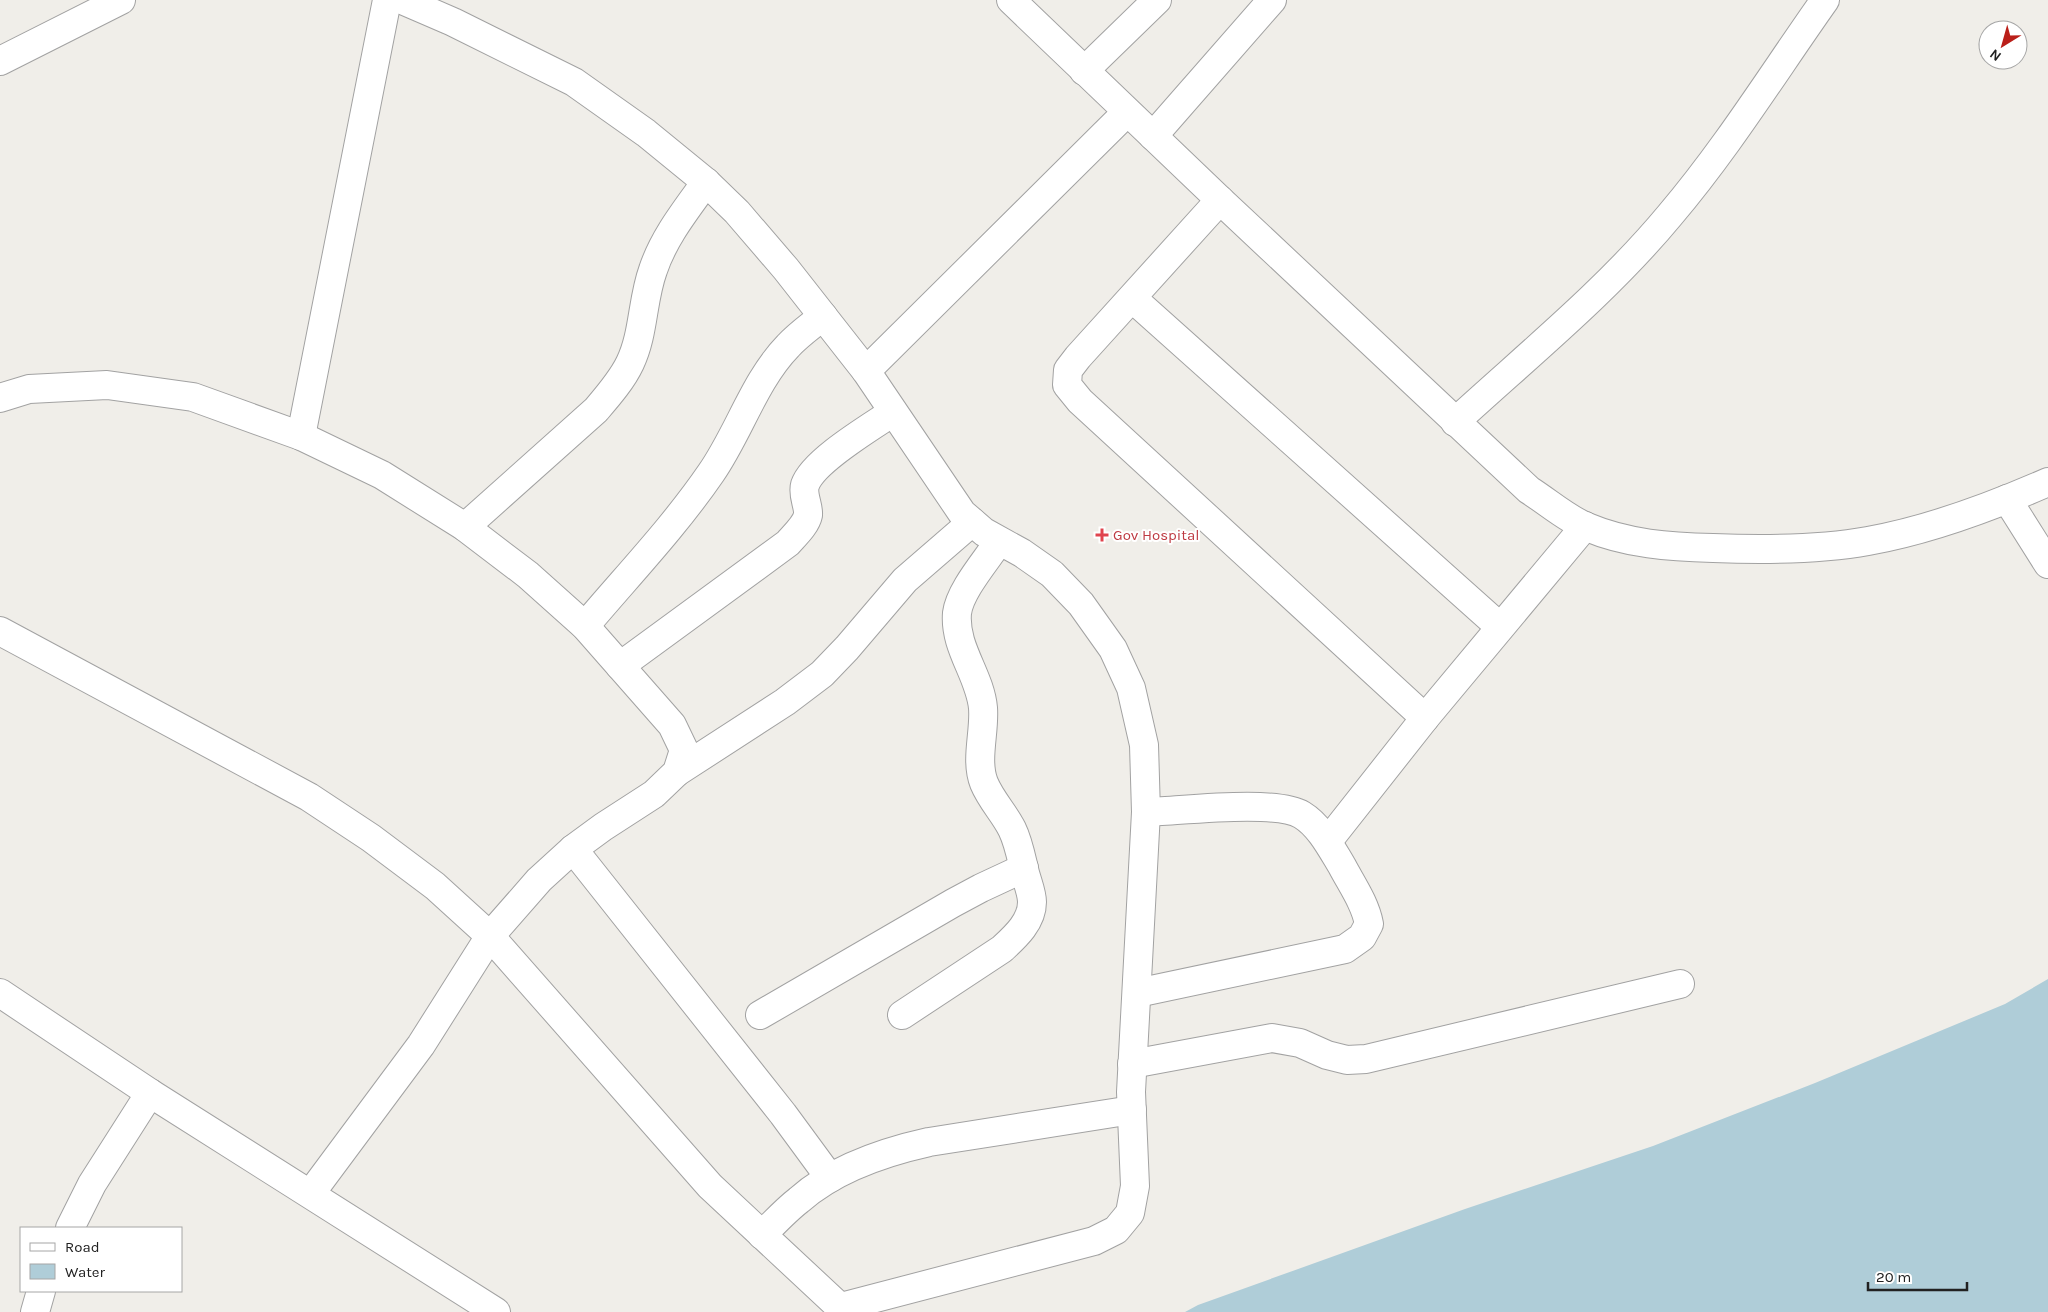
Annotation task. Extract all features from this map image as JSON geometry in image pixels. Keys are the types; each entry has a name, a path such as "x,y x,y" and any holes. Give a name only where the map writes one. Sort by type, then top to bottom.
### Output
{"street":[{"path":"0,61 121,0"},
{"path":"301,436 388,0"},
{"path":"0,631 309,797 371,838 435,886 490,936 710,1186 843,1310 1094,1241 1116,1230 1130,1212 1135,1186 1132,1064 1146,812 1144,745 1131,688 1112,649 1081,604 1052,574 1022,553 984,532 962,513 866,371 755,233 706,182 646,134 574,82 453,22 402,0"},
{"path":"1084,71 1157,0"},
{"path":"1153,136 1272,0"},
{"path":"1455,422 1586,303 1670,216 1709,166 1825,0"},
{"path":"1024,4 1084,71 1126,112 1455,422 1529,490 1585,526 1617,538 1664,546 1734,549 1804,548 1868,541 1932,525 2007,499 2048,482"},
{"path":"866,371 1126,112"},
{"path":"464,527 596,410 611,393 630,364 640,334 652,272 664,242 706,182"},
{"path":"1220,200 1068,370 1067,384 1080,401 1424,718"},
{"path":"1132,298 1500,627"},
{"path":"586,626 711,473 734,437 752,399 768,372 788,346 822,316"},
{"path":"0,398 29,389 107,385 193,397 301,436 382,474 464,527 528,575 586,626 672,725 684,750 677,772"},
{"path":"620,666 788,543 808,516 805,486 813,471 829,457 893,412"},
{"path":"2007,499 2048,564"},
{"path":"310,1193 421,1044 490,936 539,880 573,849 654,794 677,772 785,702 822,674 847,648 904,580 972,522"},
{"path":"1328,841 1424,718 1585,526"},
{"path":"902,1015 1002,949 1017,936 1027,921 1032,902 1012,829 991,798 984,782 980,764 982,706 977,686 963,652 958,630 957,611 966,590 999,541"},
{"path":"1137,993 1345,948 1362,937 1369,924 1366,910 1328,841 1302,815 1286,808 1266,806 1146,812"},
{"path":"573,849 783,1114 830,1178"},
{"path":"760,1015 960,899 1024,868"},
{"path":"1132,1064 1272,1038 1300,1043 1320,1052 1347,1060 1366,1059 1680,984"},
{"path":"0,992 150,1092 496,1312"},
{"path":"70,1227 92,1184 150,1092"},
{"path":"762,1235 800,1199 830,1178 892,1151 929,1142 1132,1110"},
{"path":"35,1312 41,1292"}],"water":[{"path":"2048,979 2048,1312 1185,1312 1198,1305 1465,1209 1653,1146 1815,1083 2005,1004"}],"place":[{"name":"Gov Hospital","path":"1102,535"}]}
